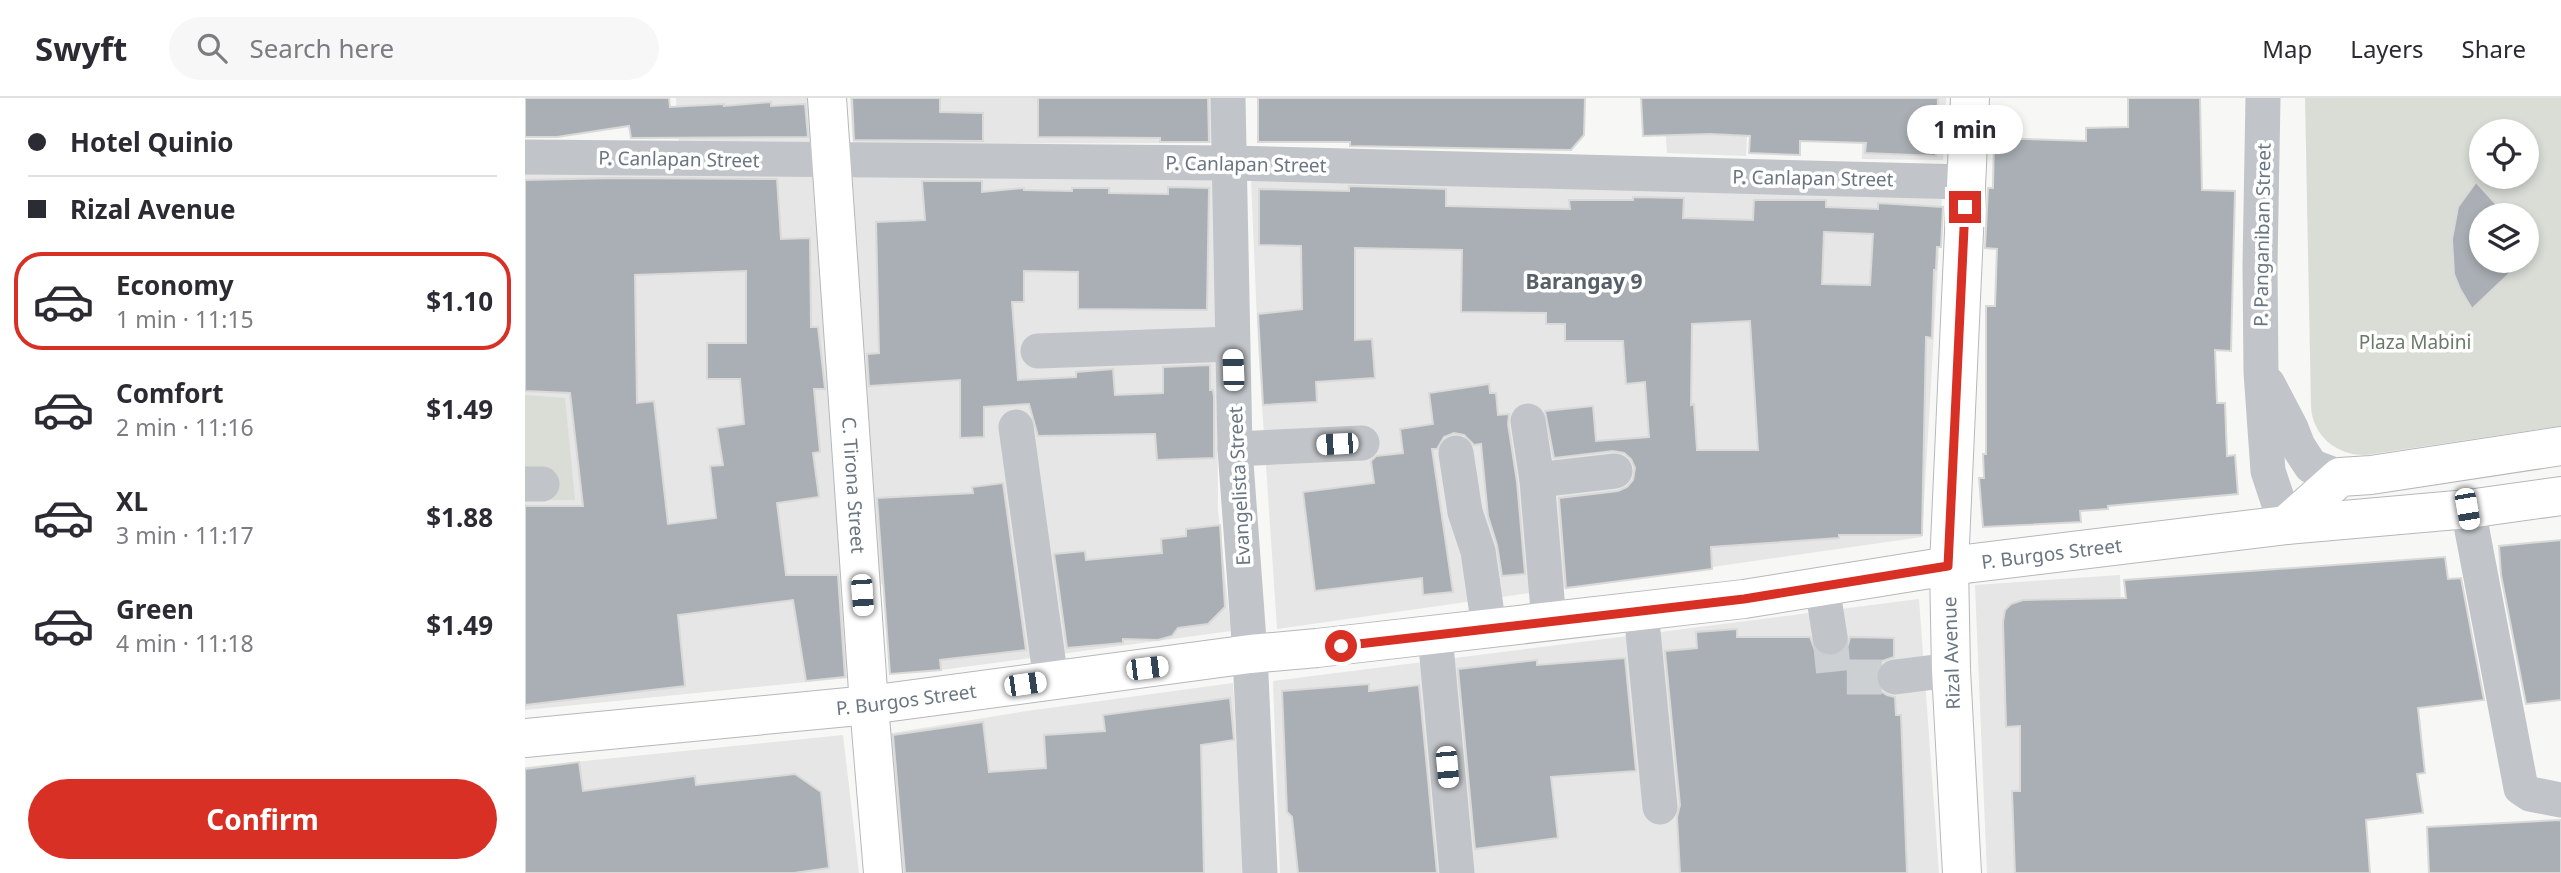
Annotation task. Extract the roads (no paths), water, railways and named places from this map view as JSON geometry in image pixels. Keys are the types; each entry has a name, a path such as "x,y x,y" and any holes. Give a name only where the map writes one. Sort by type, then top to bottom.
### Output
{"main road":[{"name":"C. Tirona Street","path":"827,98 883,873"},
{"name":"Rizal Avenue","path":"1962,873 1948,566 1970,98"},
{"path":"2286,525 2340,477 2561,446"},
{"name":"P. Burgos Street","path":"525,738 869,705 1250,654 1641,611 1948,566 2286,525 2467,509 2561,496"}],"street":[{"name":"Evangelista Street","path":"1228,98 1235,449 1250,654 1260,873"},
{"name":"P. Panganiban Street","path":"2263,98 2261,372 2268,471 2286,525"},
{"name":"P. Canlapan Street","path":"525,157 1229,163 1966,182"},
{"path":"1038,351 1232,344"},
{"name":"P. Panganiban Street","path":"2261,372 2311,466 2340,477"},
{"path":"1528,421 1537,480 1549,622"},
{"path":"1016,427 1051,681"},
{"path":"1235,449 1362,443"},
{"path":"1455,453 1465,512 1478,551 1489,628"},
{"path":"1537,480 1615,471"},
{"path":"2467,509 2521,788 2530,794 2561,800"},
{"path":"1822,586 1831,637"},
{"path":"1641,611 1660,807"},
{"path":"1435,635 1457,873"},
{"path":"1895,677 1951,670"}],"tunnel":[{"path":"1830,637 1834,677 1895,677"}],"district":[{"name":"Barangay 9","path":"1584,281"}],"park label":[{"name":"Plaza Mabini","path":"2415,342"}]}
